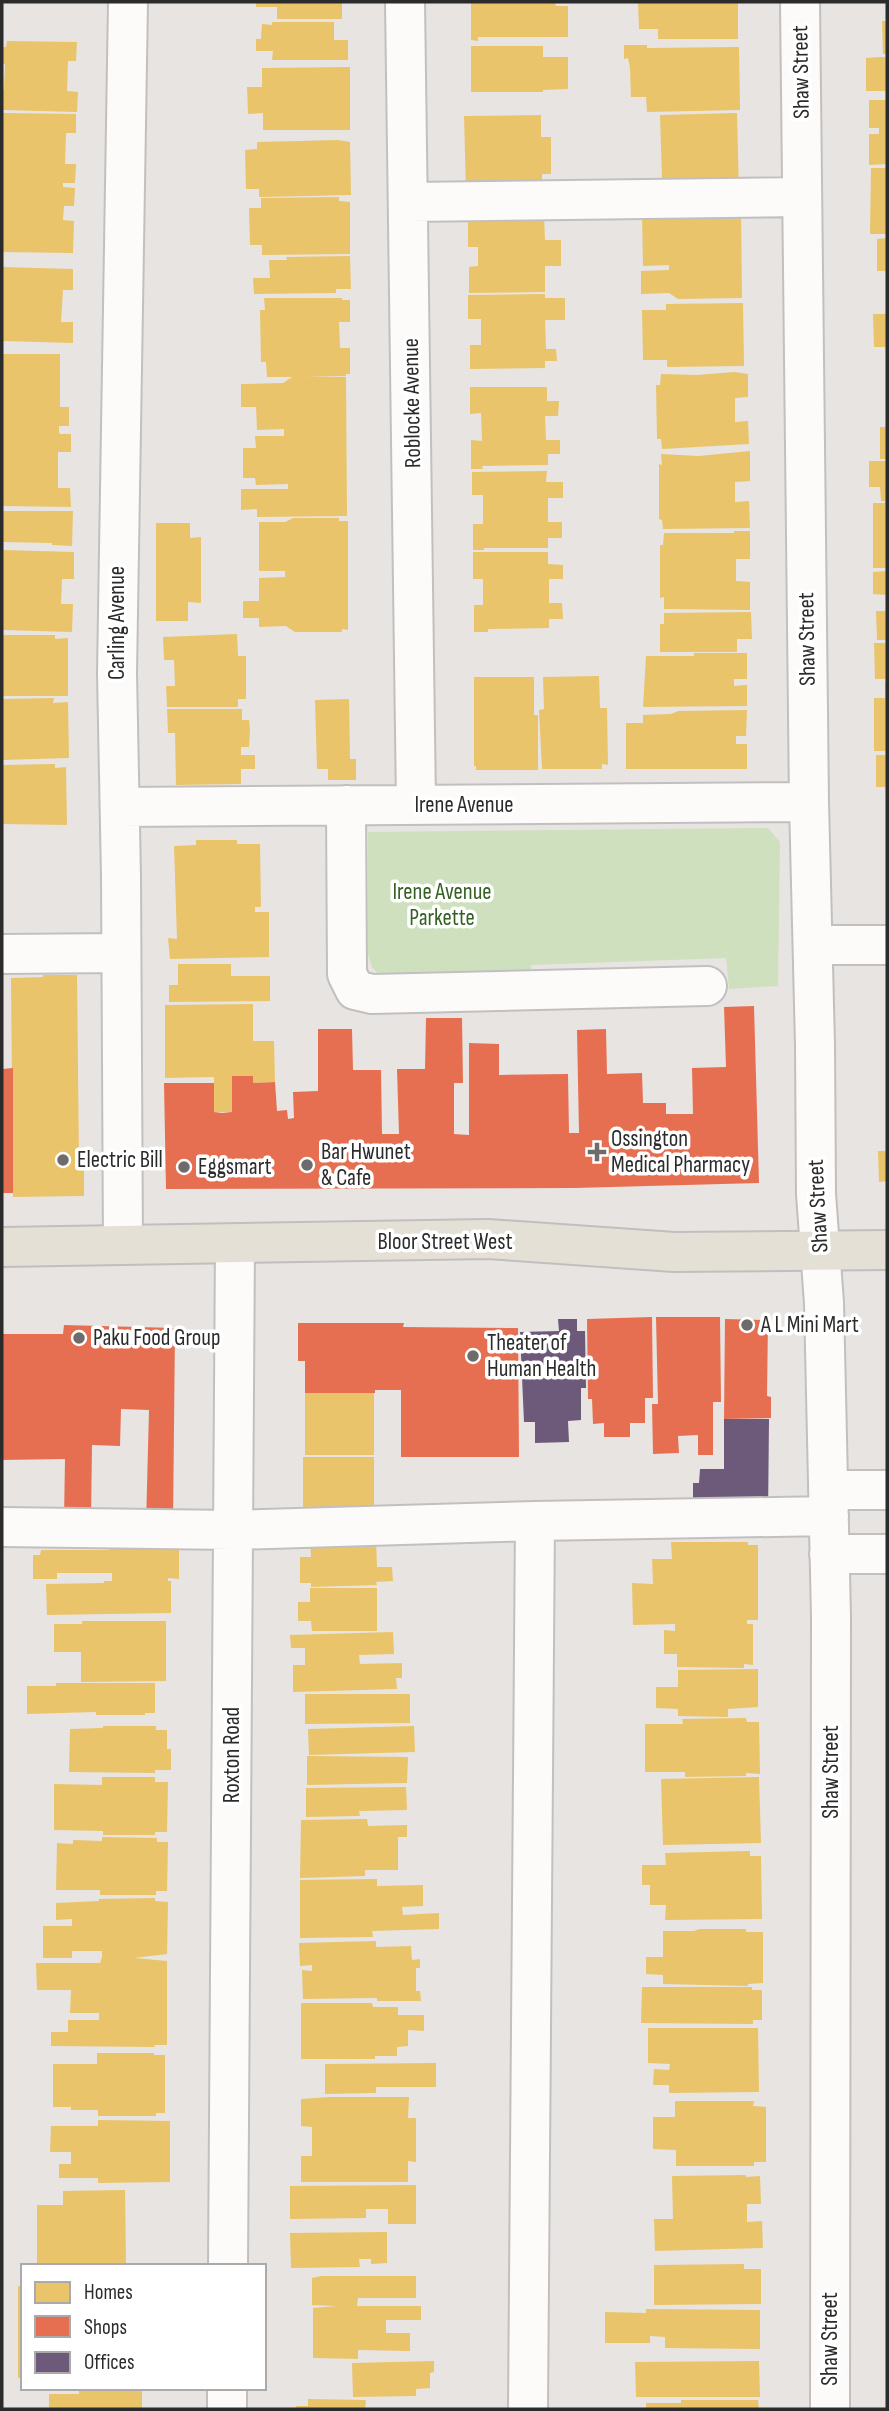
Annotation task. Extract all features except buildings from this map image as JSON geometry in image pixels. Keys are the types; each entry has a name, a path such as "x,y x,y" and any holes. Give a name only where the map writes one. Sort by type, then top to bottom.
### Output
{"main road":[{"name":"Bloor Street West","path":"2,1247 488,1240 674,1252 887,1250"}],"street":[{"name":"Carling Avenue","path":"123,1245 117,524 128,2"},
{"name":"Roblocke Avenue","path":"405,2 416,804"},
{"name":"Shaw Street","path":"800,2 816,1194 825,1322 829,1503 830,2409"},
{"path":"409,202 802,197"},
{"name":"Irene Avenue","path":"120,807 809,802"},
{"path":"346,805 347,974 355,990 372,995 706,986"},
{"path":"813,946 887,945"},
{"path":"2,954 121,953"},
{"name":"Roxton Road","path":"228,2264 235,1244"},
{"path":"2,1527 233,1530 535,1521 829,1503 887,1490"},
{"path":"528,2409 535,1521"},
{"path":"829,1554 887,1554"},
{"path":"227,2409 228,2390"}],"green space":[{"name":"Irene Avenue Parkette","path":"768,828 780,842 778,986 729,989 726,958 531,965 531,978 384,980 372,967 368,954 368,832"}],"place":[{"name":"Ossington Medical Pharmacy","path":"597,1152"},
{"name":"Electric Bill","path":"63,1160"},
{"name":"Bar Hwunet & Cafe","path":"307,1165"},
{"name":"Eggsmart","path":"184,1167"},
{"name":"A L Mini Mart","path":"747,1325"},
{"name":"Paku Food Group","path":"79,1338"},
{"name":"Theater of Human Health","path":"473,1356"}]}
